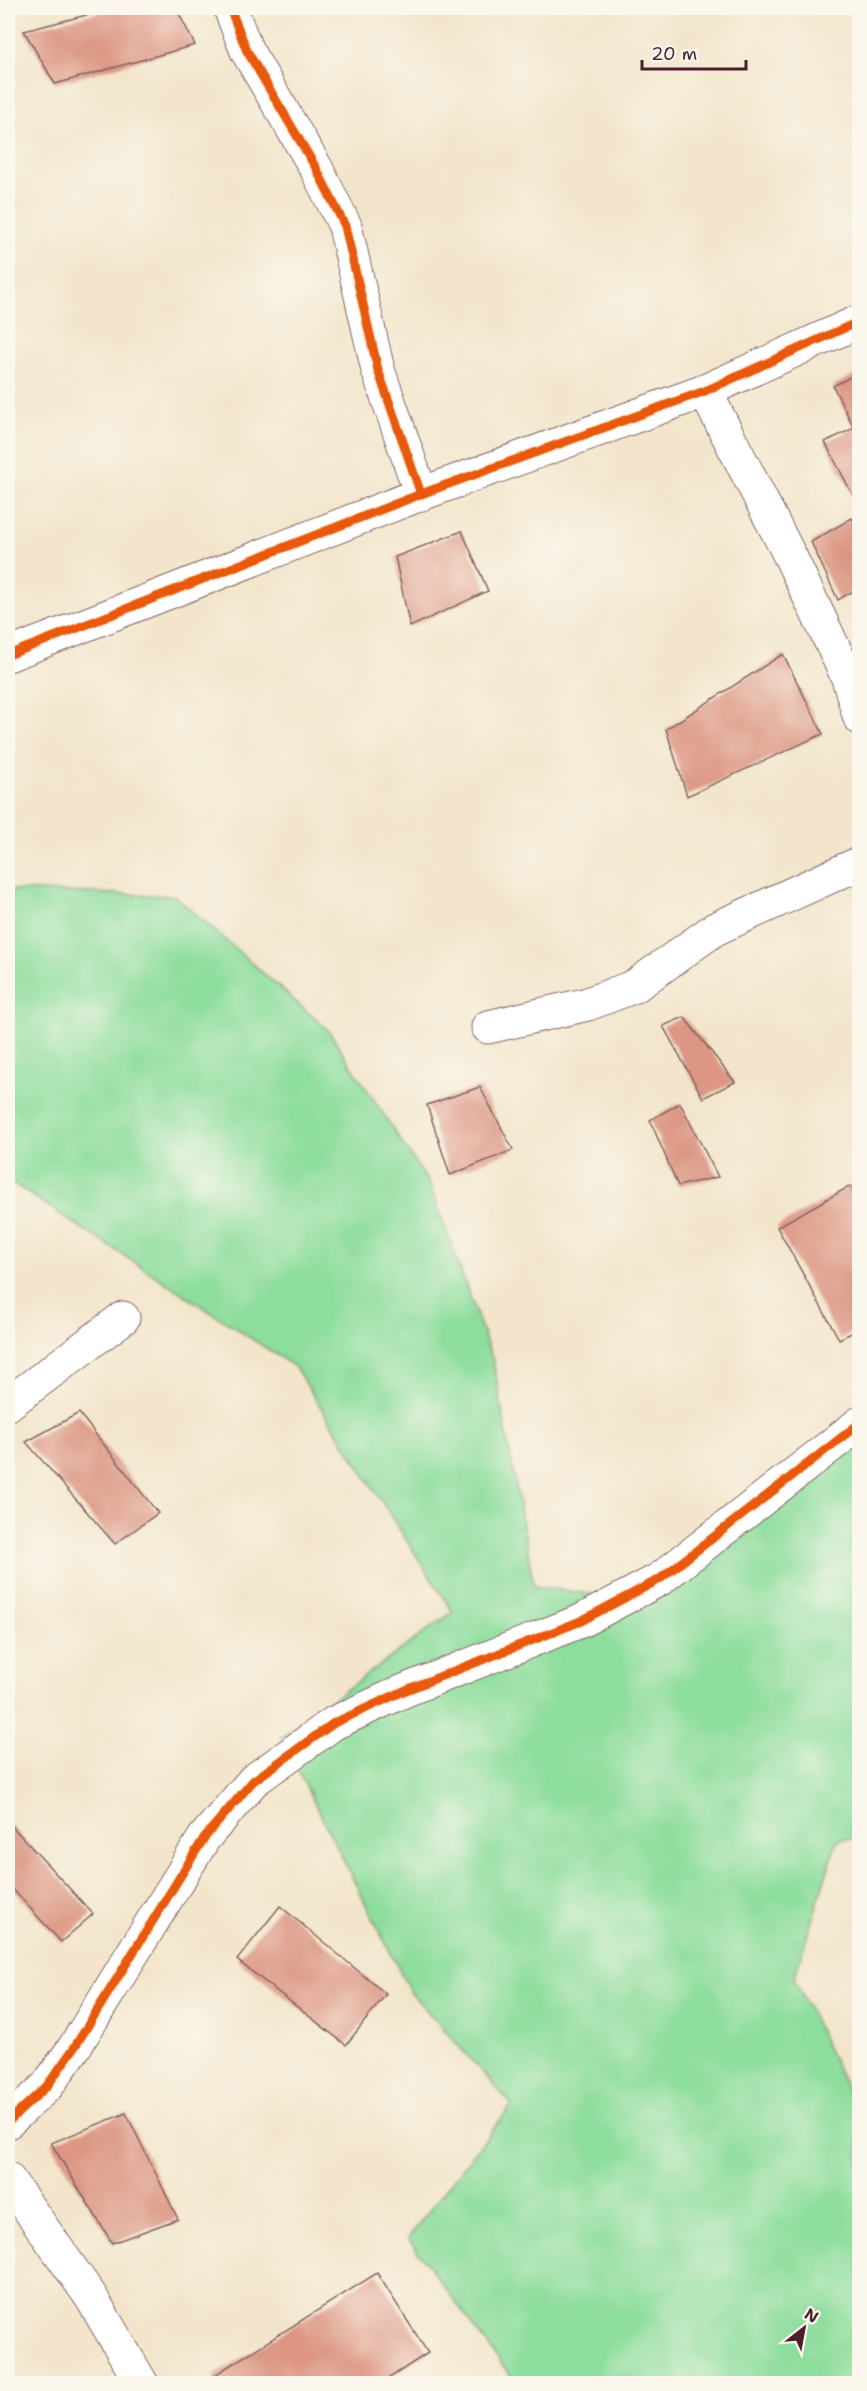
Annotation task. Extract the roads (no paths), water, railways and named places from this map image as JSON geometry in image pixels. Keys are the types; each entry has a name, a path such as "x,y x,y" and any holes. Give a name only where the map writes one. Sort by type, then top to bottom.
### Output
{"street":[{"path":"230,8 247,51 316,168 345,226 378,370 422,494"},
{"path":"8,655 422,494 705,391 860,321"},
{"path":"705,391 791,558 848,678 860,718"},
{"path":"488,1027 588,1004 635,986 715,929 860,863"},
{"path":"8,1404 123,1318"},
{"path":"8,2122 47,2086 68,2058 204,1838 254,1781 334,1723 405,1690 581,1621 660,1579 860,1423"},
{"path":"8,2179 91,2297 142,2384"}]}
